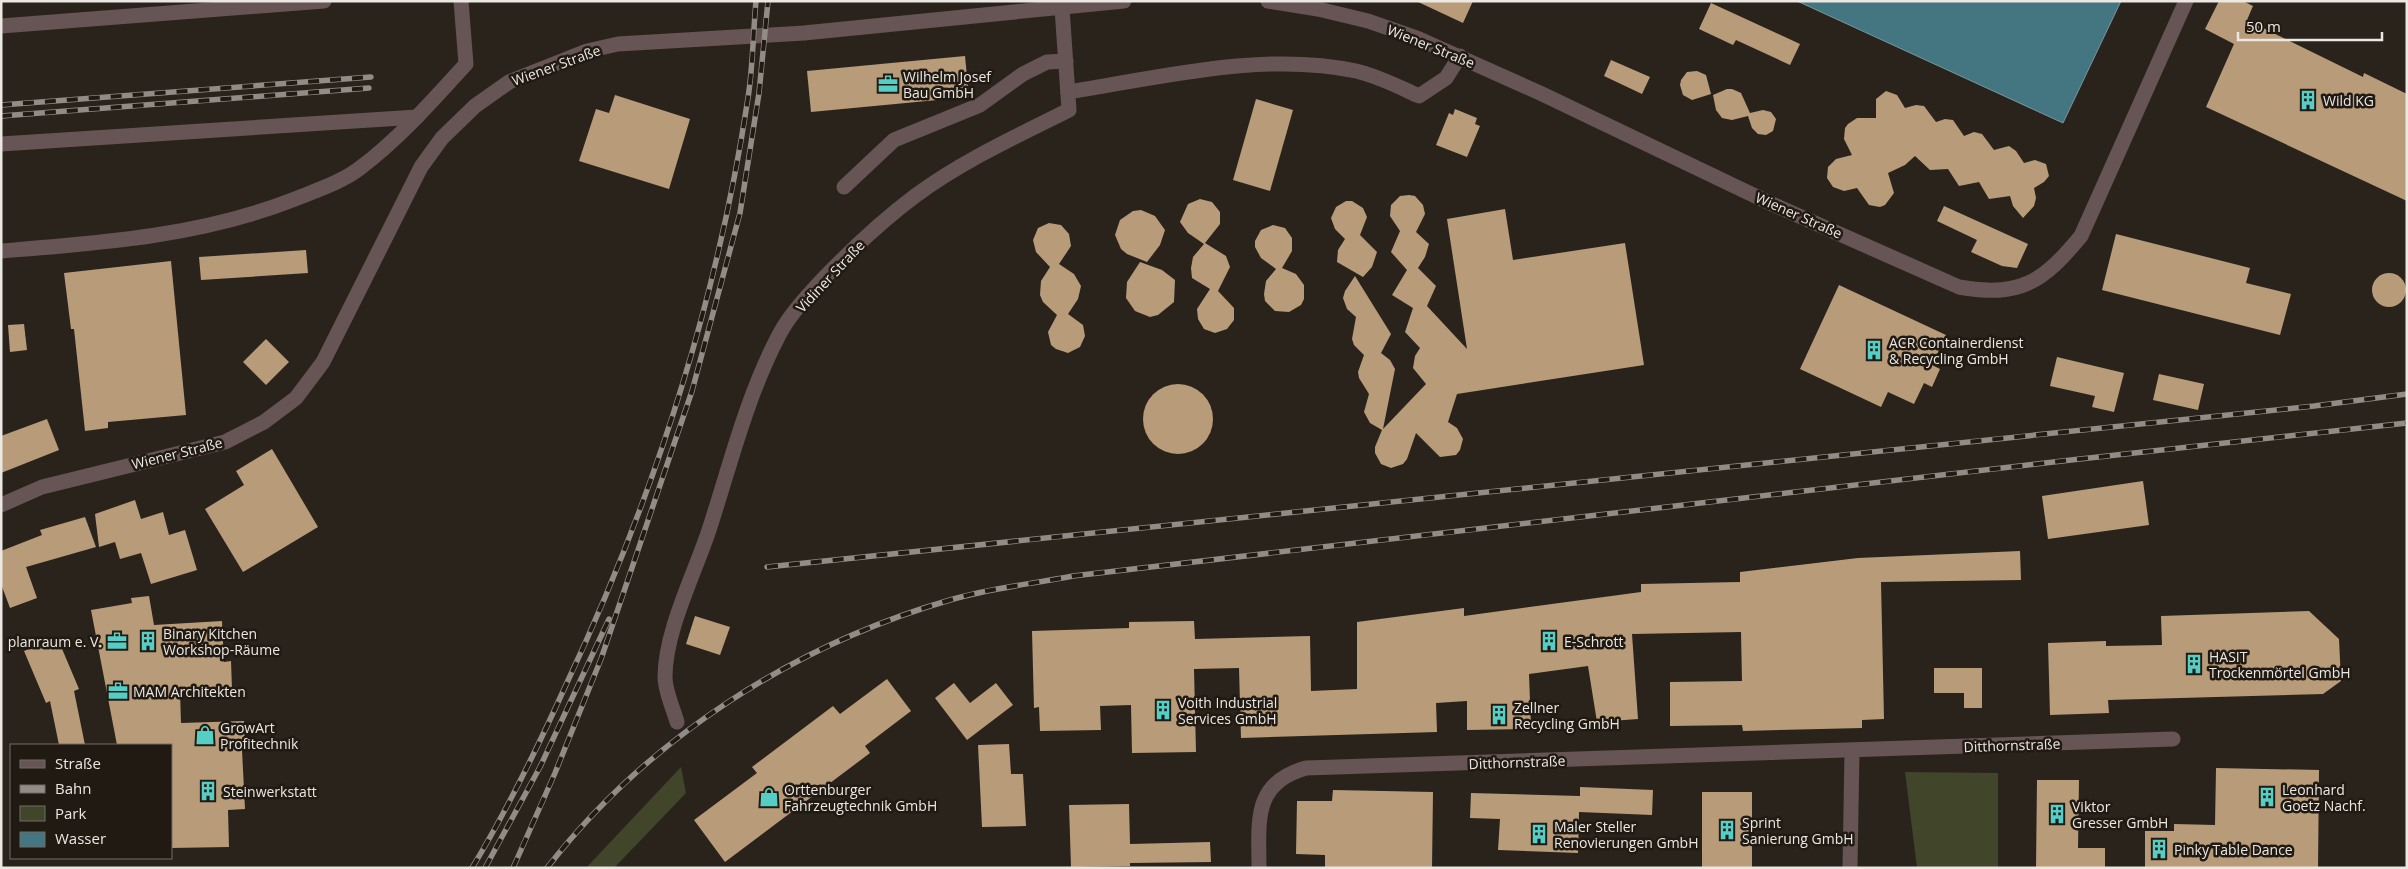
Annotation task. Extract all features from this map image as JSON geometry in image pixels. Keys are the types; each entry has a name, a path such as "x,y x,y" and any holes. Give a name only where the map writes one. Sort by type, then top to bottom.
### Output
{"street":[{"path":"1,26 324,1"},
{"path":"1,251 81,245 164,234 234,220 318,190 359,169 417,117 466,64 461,1"},
{"name":"Wiener Straße","path":"1,505 51,484 225,442 264,422 296,398 323,362 421,167 442,138 468,112 509,82 587,52 618,44 804,33 1124,1"},
{"name":"Wiener Straße","path":"1268,1 1318,9 1368,22 1460,56 1772,204 1958,287 1981,291 2012,290 2032,282 2057,265 2081,236 2186,1"},
{"name":"Vidiner Straße","path":"677,722 664,678 667,656 683,600 710,529 750,401 780,334 808,295 868,234 916,195 987,151 1070,110 1062,8"},
{"path":"1068,92 1243,65 1279,63 1317,65 1356,71 1382,79 1419,96 1446,78 1460,56"},
{"path":"844,187 894,140 980,105 1023,74 1047,62 1066,61"},
{"path":"1,144 417,117"},
{"name":"Ditthornstraße","path":"1259,868 1259,816 1264,798 1276,782 1290,773 1306,768 2173,739"},
{"path":"1850,868 1852,751"}],"green space":[{"path":"681,767 686,793 614,868 586,868"},
{"path":"1905,772 1998,773 1998,868 1917,868"}],"water":[{"path":"1797,1 2121,1 2063,123"}],"building":[{"path":"1416,1 1473,1 1463,23"},
{"name":"Wild KG","path":"2219,1 2243,1 2253,6 2247,20 2363,77 2364,73 2407,94 2407,201 2206,107 2234,44 2205,29"},
{"path":"1711,3 1800,44 1790,65 1736,40 1733,45 1699,29"},
{"name":"Wilhelm Josef Bau GmbH","path":"965,56 969,97 811,112 807,71"},
{"path":"1611,60 1650,77 1642,94 1604,76"},
{"path":"1697,71 1706,75 1711,94 1692,100 1683,95 1680,85 1687,72"},
{"path":"1727,89 1741,93 1750,113 1763,110 1771,112 1776,119 1773,131 1766,135 1758,134 1752,128 1748,116 1732,120 1722,118 1716,110 1713,95"},
{"path":"1886,91 1897,95 1905,108 1916,105 1924,106 1936,122 1945,119 1953,120 1964,136 1974,132 1982,134 1994,150 2009,146 2016,151 2024,163 2035,160 2046,164 2049,176 2044,182 2034,188 2036,198 2034,206 2023,218 2013,206 2010,196 1989,199 1979,182 1959,186 1948,169 1930,170 1915,156 1905,165 1888,173 1894,193 1885,205 1880,207 1869,205 1857,188 1844,191 1833,187 1827,178 1828,167 1836,159 1852,155 1844,139 1845,128 1857,118 1876,118 1876,99"},
{"path":"615,95 690,119 669,189 579,161 596,109 609,113"},
{"path":"1256,99 1293,110 1270,191 1233,180"},
{"path":"1455,109 1477,118 1475,124 1480,126 1467,157 1436,145 1449,113 1453,115"},
{"path":"1400,196 1415,196 1423,205 1425,214 1416,232 1429,244 1425,257 1418,268 1436,286 1427,306 1467,349 1447,219 1505,209 1513,260 1625,243 1644,365 1457,394 1448,422 1457,428 1463,439 1460,450 1456,455 1440,457 1416,433 1407,459 1403,464 1391,468 1381,464 1375,453 1375,447 1382,430 1370,423 1364,412 1369,394 1359,378 1358,372 1364,355 1354,345 1352,339 1356,317 1347,309 1343,298 1345,291 1355,276 1391,334 1381,353 1390,360 1395,369 1383,429 1426,384 1413,368 1415,356 1420,348 1405,332 1413,308 1392,295 1407,270 1391,252 1400,231 1390,216 1391,205"},
{"path":"1200,199 1212,202 1220,212 1220,224 1205,243 1226,256 1230,267 1218,291 1234,308 1234,320 1227,329 1215,333 1204,329 1198,319 1197,309 1210,289 1192,278 1193,257 1204,244 1188,233 1180,222 1188,204"},
{"path":"1346,201 1352,201 1363,208 1367,217 1360,235 1377,252 1372,267 1363,277 1337,262 1338,250 1345,239 1335,229 1331,218 1336,207"},
{"path":"1944,206 2028,244 2017,268 2002,266 1971,252 1977,240 1937,221"},
{"path":"1141,210 1155,216 1165,230 1160,245 1147,262 1127,254 1121,249 1115,235 1120,220 1133,211"},
{"path":"1049,223 1061,225 1069,234 1071,246 1059,264 1074,274 1081,286 1078,299 1068,314 1083,325 1085,336 1080,347 1068,353 1051,345 1048,332 1057,315 1043,302 1040,295 1041,281 1050,267 1036,252 1033,240 1038,228"},
{"path":"1273,225 1285,228 1292,238 1292,251 1282,268 1296,274 1304,285 1304,299 1301,305 1289,312 1275,311 1265,301 1266,281 1276,269 1261,258 1255,247 1255,241 1261,230"},
{"path":"2116,234 2250,268 2246,283 2291,294 2280,335 2102,290"},
{"path":"306,250 308,273 201,280 199,257"},
{"path":"171,261 186,415 108,422 108,428 85,431 74,329 71,329 64,273"},
{"path":"1140,262 1162,270 1175,280 1174,302 1158,315 1150,317 1135,311 1126,298 1127,282"},
{"path":"2389,273 2401,278 2406,290 2401,302 2389,307 2377,302 2372,290 2377,278"},
{"name":"ACR Containerdienst & Recycling GmbH","path":"1839,285 1946,335 1932,365 1940,369 1932,387 1924,383 1914,404 1888,392 1881,407 1800,369"},
{"path":"24,324 27,350 10,352 8,325"},
{"path":"266,339 289,362 266,385 243,362"},
{"path":"2057,357 2124,373 2114,412 2092,407 2095,396 2050,386"},
{"path":"2159,374 2204,384 2198,410 2153,400"},
{"path":"1171,384 1185,384 1198,390 1207,399 1213,412 1211,432 1203,444 1185,454 1171,454 1158,448 1149,439 1143,426 1143,412 1149,399 1158,390"},
{"path":"47,419 59,450 1,473 1,436"},
{"path":"272,449 318,527 243,572 205,509 244,485 236,471"},
{"path":"2143,481 2149,525 2048,539 2042,496"},
{"path":"135,500 141,519 163,512 169,535 185,530 197,570 151,584 141,553 120,559 115,542 99,547 95,514"},
{"path":"85,517 96,547 26,567 37,598 10,608 1,584 1,551 42,535 40,530"},
{"path":"2020,551 2021,580 1881,582 1884,719 1862,720 1862,728 1743,731 1742,725 1670,726 1670,682 1742,681 1741,632 1632,634 1638,719 1597,722 1588,666 1529,674 1531,729 1467,730 1467,701 1436,703 1437,732 1241,738 1239,668 1194,669 1196,752 1132,753 1131,705 1100,706 1101,730 1040,731 1039,707 1034,708 1032,631 1129,628 1129,622 1194,621 1195,639 1310,636 1311,691 1357,689 1357,622 1464,608 1464,616 1641,592 1641,584 1740,582 1740,572 1858,558"},
{"path":"149,596 154,625 222,621 224,662 231,661 232,689 180,692 181,723 244,721 245,750 242,750 245,809 228,810 229,847 172,848 172,744 117,744 91,610 132,603 131,598"},
{"name":"HASIT Trockenmörtel GmbH","path":"2309,611 2339,639 2341,681 2323,694 2108,700 2109,713 2050,715 2048,643 2106,641 2106,646 2162,645 2161,616"},
{"path":"695,616 730,627 720,655 686,644"},
{"path":"57,637 79,689 74,691 85,744 59,744 50,701 46,703 24,651"},
{"path":"1934,668 1982,668 1982,708 1964,708 1964,693 1934,693"},
{"name":"Orttenburger Fahrzeugtechnik GmbH","path":"887,679 911,711 865,746 870,753 725,862 694,820 757,773 752,767 833,706 840,714"},
{"path":"954,683 970,703 996,683 1013,705 967,740 935,698"},
{"path":"1009,744 1011,774 1023,774 1026,826 982,827 978,745"},
{"name":"Leonhard Goetz Nachf.","path":"2216,768 2319,770 2318,868 2145,868 2145,831 2174,831 2174,824 2215,825"},
{"name":"Viktor Gresser GmbH","path":"2037,780 2079,780 2078,848 2105,848 2105,868 2036,868"},
{"name":"Maler Steller Renovierungen GmbH","path":"1580,787 1653,790 1652,815 1579,812 1578,853 1498,850 1500,819 1470,818 1471,793 1580,796"},
{"path":"1333,790 1433,792 1432,868 1325,868 1325,855 1296,854 1297,801 1332,801"},
{"name":"Sprint Sanierung GmbH","path":"1702,792 1752,792 1752,868 1702,868"},
{"path":"1129,804 1130,844 1210,842 1211,862 1130,863 1130,866 1071,867 1069,805"}],"railway":[{"path":"472,868 532,756 597,616 626,545 678,399 700,325 719,250 735,174 750,86 756,1"},
{"path":"513,868 555,773 601,659 692,391 740,213 759,93 768,1"},
{"path":"1,105 371,77"},
{"path":"1,116 369,88"},
{"path":"767,567 2314,406 2407,394"},
{"path":"547,868 587,821 630,778 677,738 728,702 780,671 835,643 892,619 965,596 1073,576 2071,460 2407,423"},
{"path":"485,868 540,767 609,619"}],"place":[{"name":"Wilhelm Josef Bau GmbH","path":"888,84"},
{"name":"Wild KG","path":"2308,100"},
{"name":"ACR Containerdienst & Recycling GmbH","path":"1874,350"},
{"name":"planraum e. V.","path":"117,641"},
{"name":"Binary Kitchen Workshop-Räume","path":"148,641"},
{"name":"E-Schrott","path":"1549,641"},
{"name":"HASIT Trockenmörtel GmbH","path":"2194,664"},
{"name":"MAM Architekten","path":"118,691"},
{"name":"Voith Industrial Services GmbH","path":"1163,710"},
{"name":"Zellner Recycling GmbH","path":"1499,715"},
{"name":"GrowArt Profitechnik","path":"205,735"},
{"name":"Steinwerkstatt","path":"208,791"},
{"name":"Orttenburger Fahrzeugtechnik GmbH","path":"769,797"},
{"name":"Leonhard Goetz Nachf.","path":"2267,797"},
{"name":"Viktor Gresser GmbH","path":"2057,814"},
{"name":"Sprint Sanierung GmbH","path":"1727,830"},
{"name":"Maler Steller Renovierungen GmbH","path":"1539,834"},
{"name":"Pinky Table Dance","path":"2159,849"}]}
